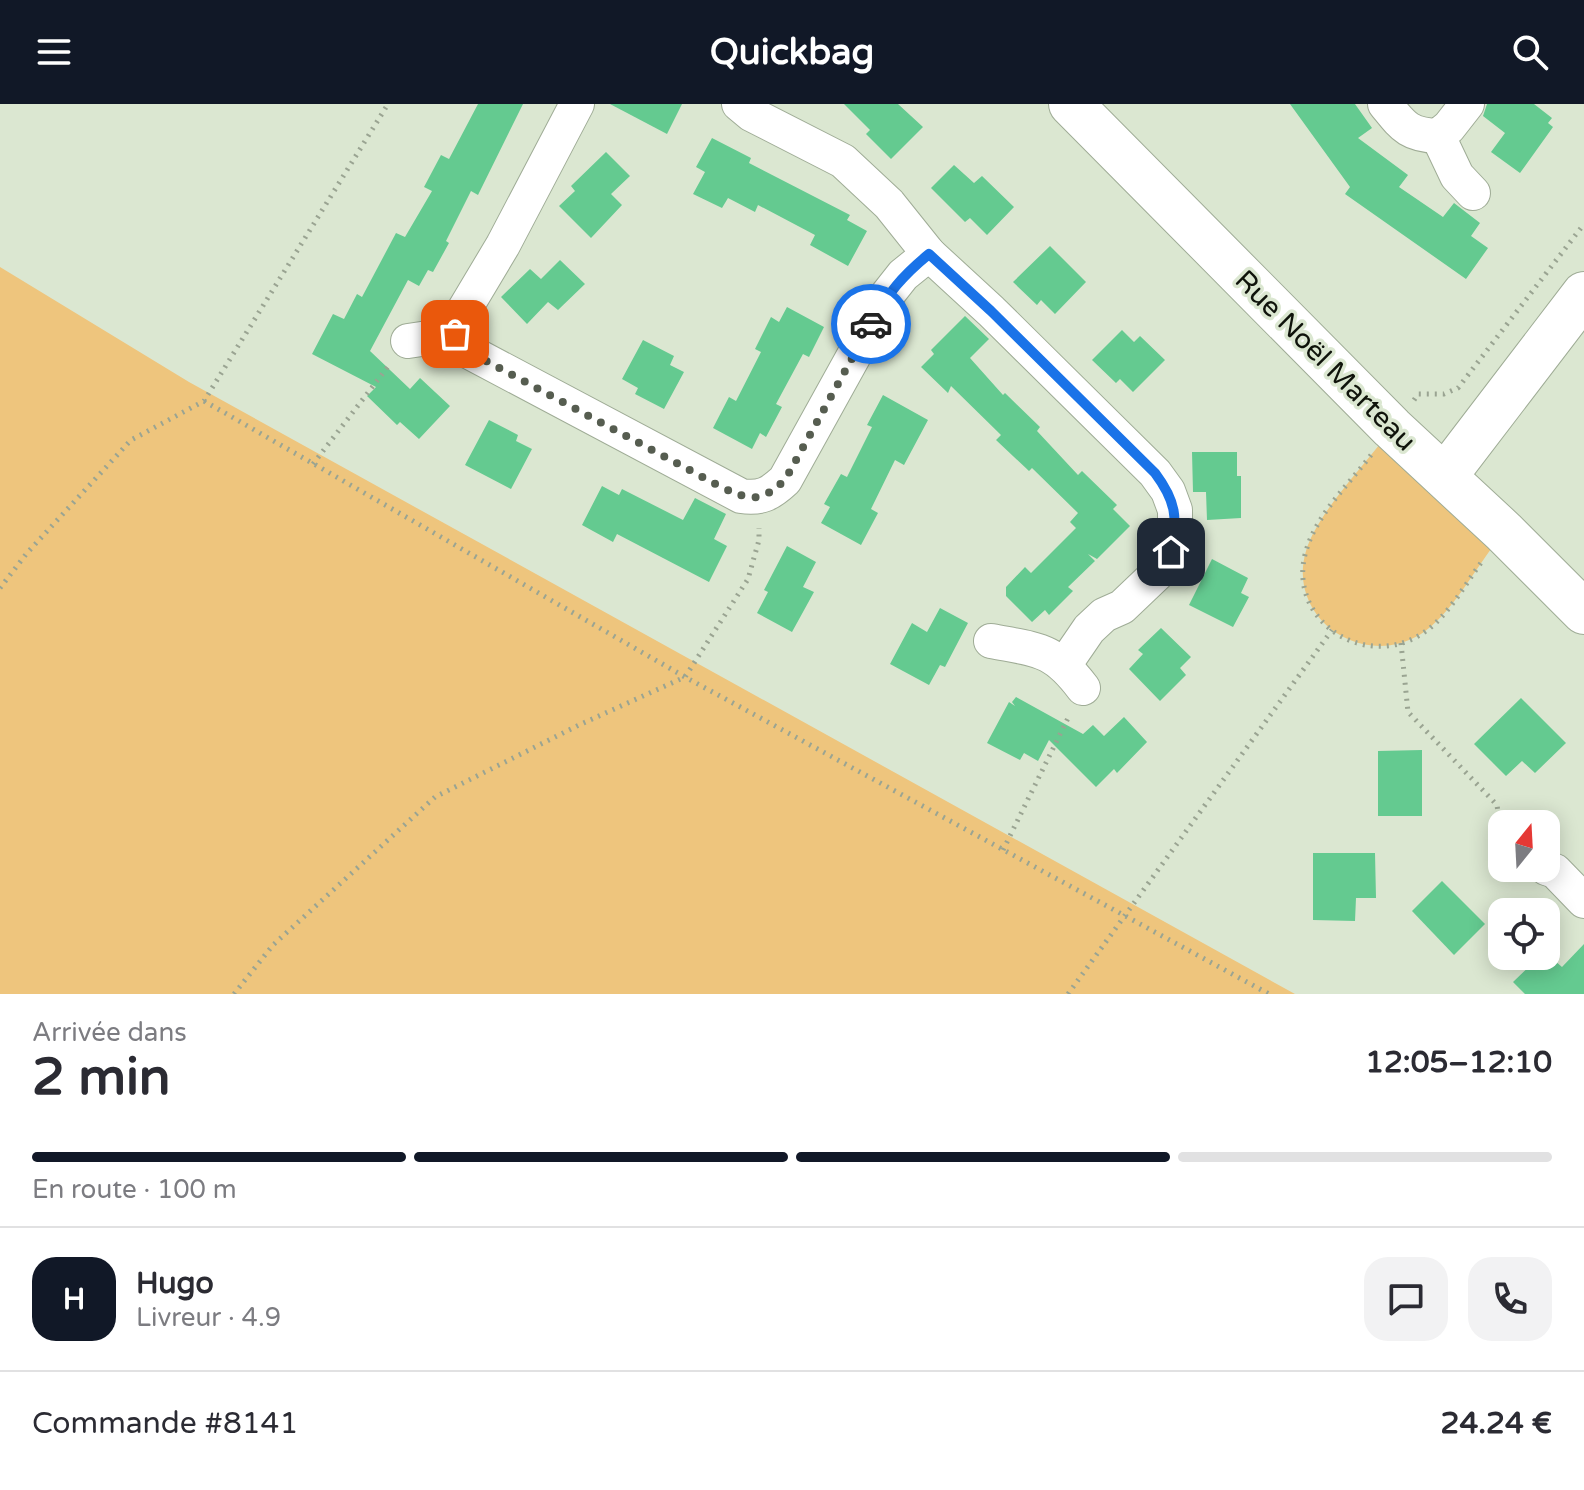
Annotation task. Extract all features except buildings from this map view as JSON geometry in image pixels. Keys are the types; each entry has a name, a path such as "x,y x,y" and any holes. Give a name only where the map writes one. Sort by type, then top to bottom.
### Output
{"street":[{"path":"577,104 503,245 460,317 455,334 464,349 741,496 758,499 785,480 888,294 903,275 929,254"},
{"path":"739,104 751,114 843,161 889,204 929,254 1155,473 1168,491 1175,530 1171,552 1164,567 1122,607 1104,615 1089,629 1074,676 1038,649 991,641"},
{"name":"Rue Noël Marteau","path":"1071,104 1392,428 1504,532 1584,612"},
{"path":"1385,104 1407,130 1421,136 1438,136 1467,104"},
{"path":"1438,136 1457,176 1473,193"},
{"path":"1445,476 1584,294"},
{"path":"408,341 455,334"},
{"path":"1560,876 1584,901"}],"path":[{"path":"0,588 27,553 131,440 204,401 388,104"},
{"path":"1504,532 1436,623 1420,635 1401,643 1379,647 1344,639 1321,622 1309,602 1303,579 1305,554 1314,531 1418,394 1444,394 1458,388 1584,224"},
{"path":"313,464 408,341"},
{"path":"204,401 685,677 1269,994"},
{"path":"234,994 273,945 435,797 579,725 685,677 748,579 759,540 758,499"},
{"path":"1068,994 1332,630"},
{"path":"1401,643 1408,712 1497,805 1498,810"},
{"path":"1003,850 1074,676"}],"shaded area":[{"path":"0,267 189,382 1295,994 0,994"},
{"path":"1383,440 1491,549 1459,595 1431,627 1399,644 1376,646 1334,632 1318,617 1307,598 1303,576 1306,551 1319,523"}],"way so far":[{"path":"455,334 464,349 723,488 758,499 785,480 871,324"}],"route":[{"path":"871,324 903,275 929,254 1155,473 1168,491 1175,510 1171,552"}]}
